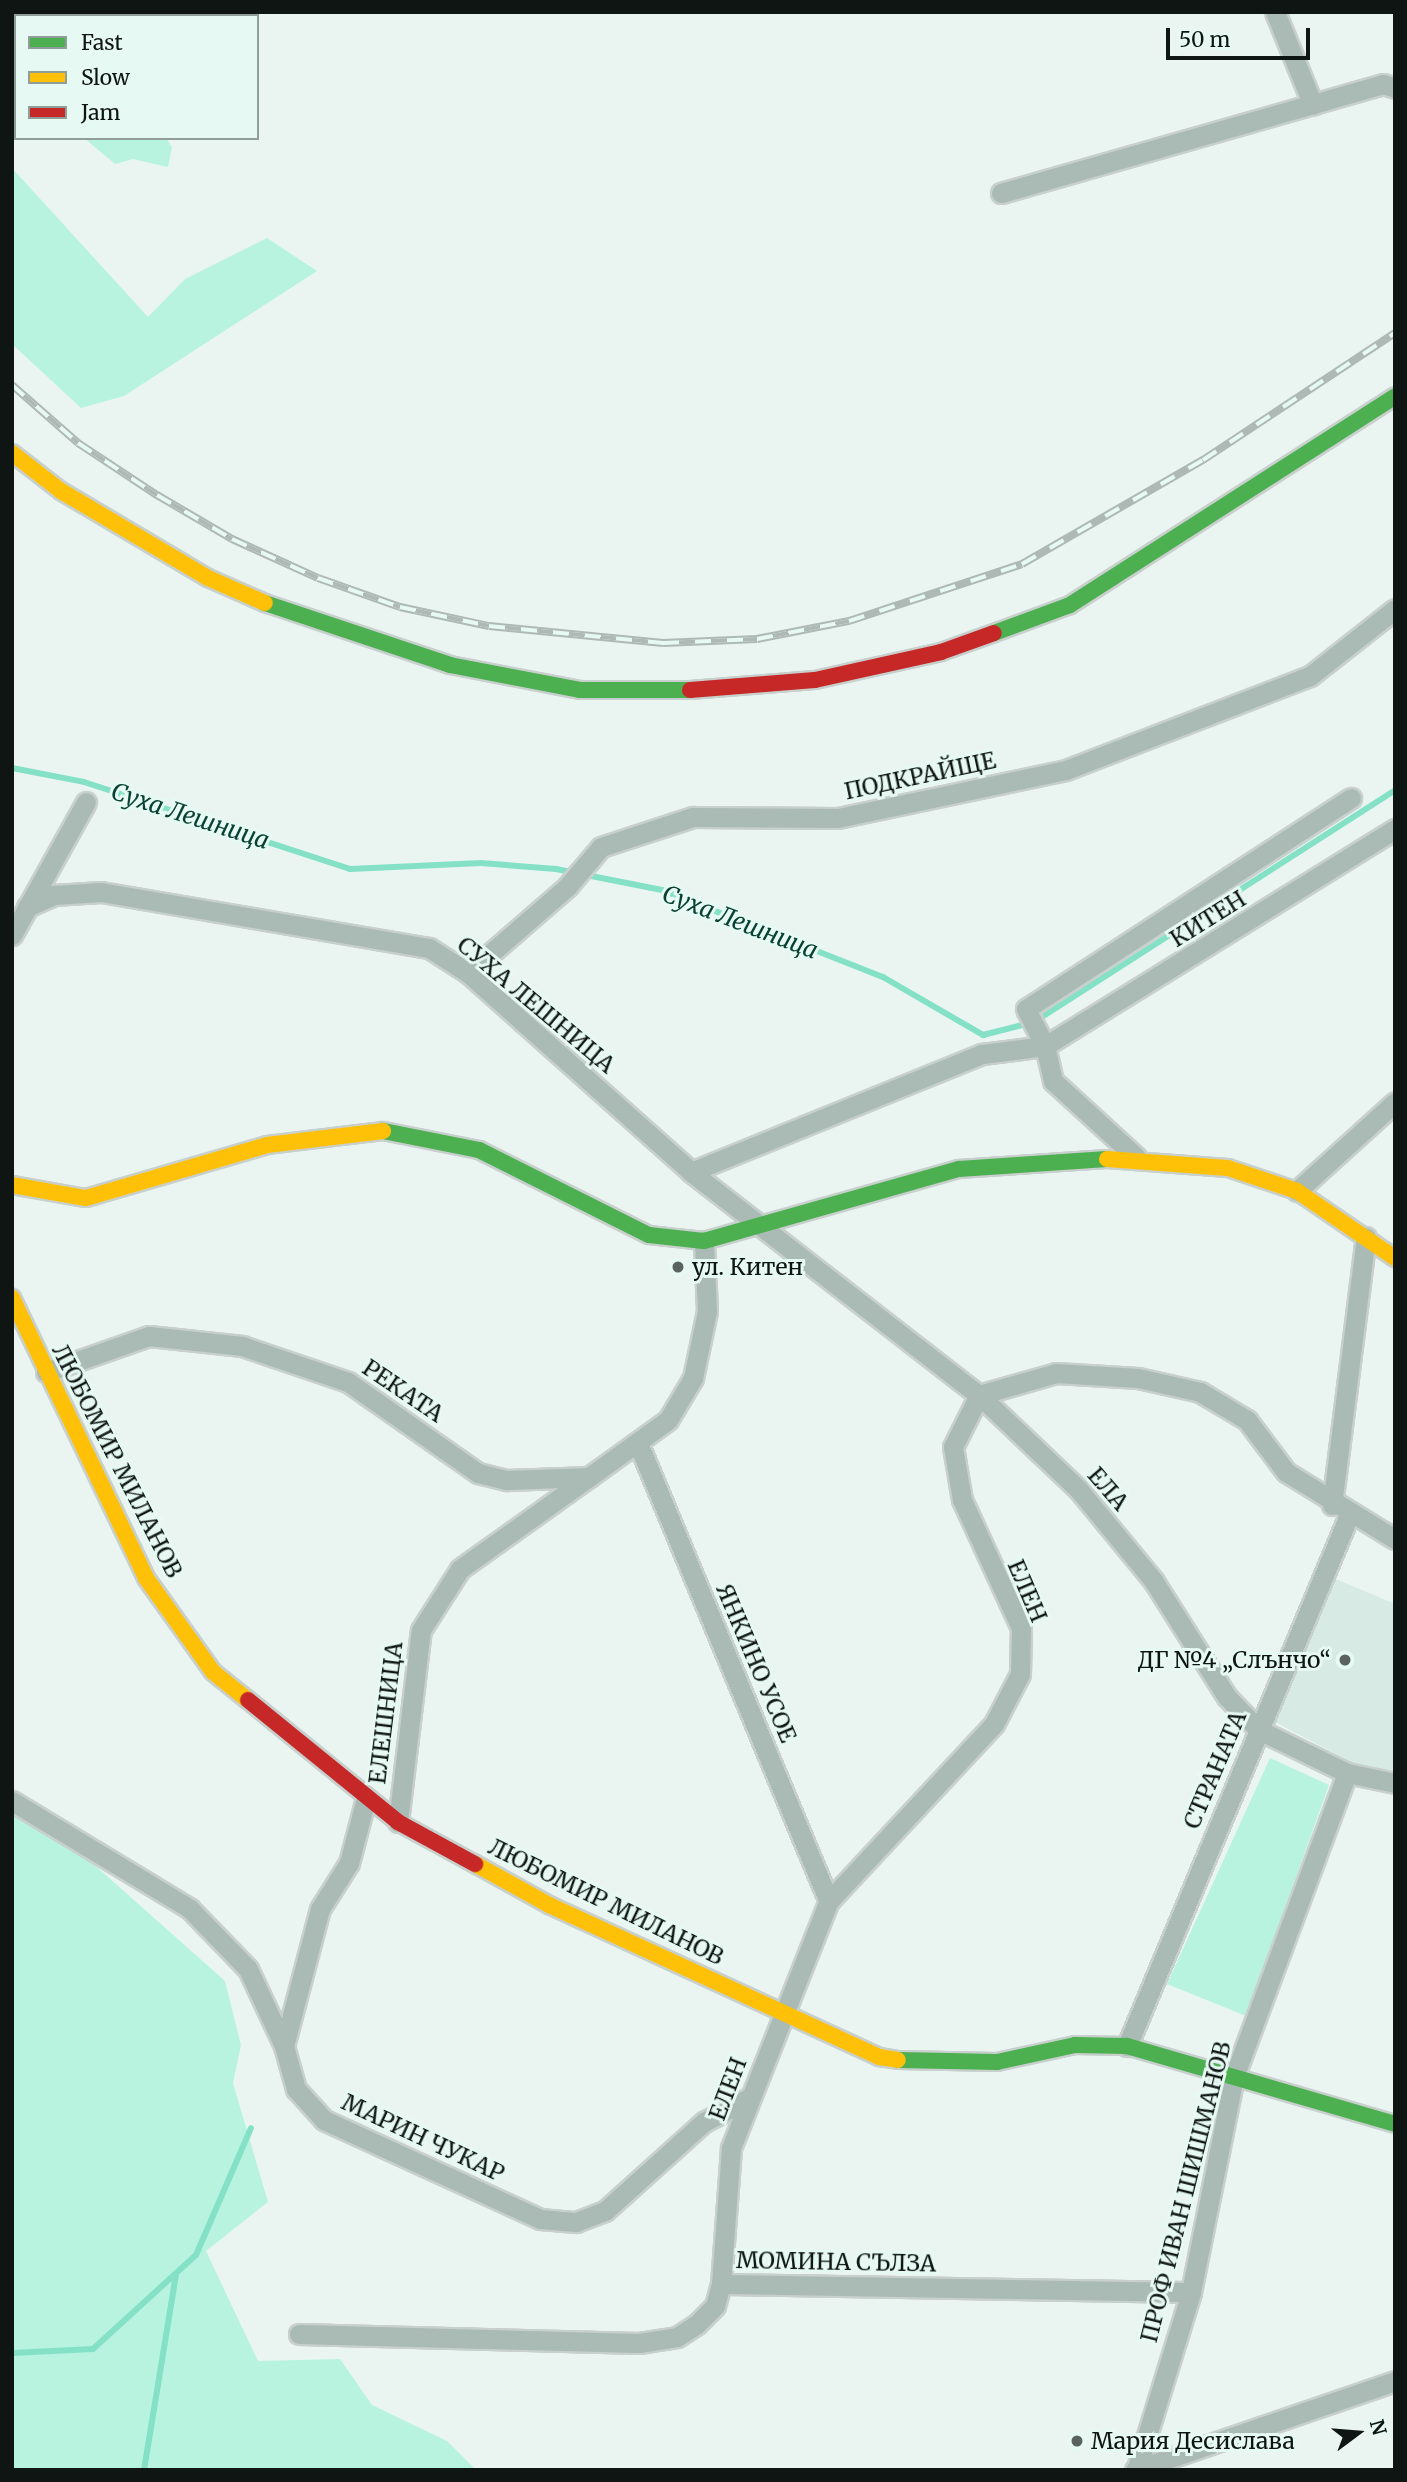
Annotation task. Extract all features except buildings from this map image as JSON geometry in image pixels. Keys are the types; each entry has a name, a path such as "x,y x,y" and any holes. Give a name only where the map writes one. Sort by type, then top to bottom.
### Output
{"main road":[{"path":"12,453 61,491 208,578 314,624 450,665 580,690 712,690 815,680 942,652 1070,605 1203,525 1395,396"},
{"path":"12,1185 86,1198 267,1145 379,1130 479,1150 649,1236 704,1241 959,1169 1136,1157 1228,1168 1297,1191 1395,1258"},
{"name":"ЛЮБОМИР МИЛАНОВ","path":"12,1298 146,1578 213,1672 398,1822 549,1905 879,2057 938,2065 997,2062 1075,2045 1127,2046 1395,2124"}],"street":[{"path":"1275,12 1313,105"},
{"path":"1001,193 1384,84 1395,88"},
{"name":"ПОДКРАЙЩЕ","path":"468,973 567,887 601,847 693,817 838,818 1066,770 1310,676 1395,609"},
{"path":"1136,1157 1053,1080 1045,1046 1027,1009 1351,798"},
{"path":"12,935 86,802"},
{"name":"КИТЕН","path":"691,1172 982,1054 1045,1046 1395,829"},
{"name":"СУХА ЛЕШНИЦА","path":"27,907 54,895 101,892 429,948 468,973 691,1172 764,1226"},
{"path":"1297,1191 1395,1102"},
{"name":"ЕЛА","path":"764,1226 979,1395 1079,1490 1153,1580 1227,1697 1259,1730 1348,1773 1395,1783"},
{"path":"1332,1505 1366,1237"},
{"path":"589,1477 668,1420 693,1378 708,1311 704,1241"},
{"name":"РЕКАТА","path":"46,1371 149,1336 242,1346 348,1382 478,1473 507,1480 589,1477"},
{"path":"979,1395 1056,1373 1138,1378 1200,1392 1247,1420 1286,1472 1332,1505 1395,1539"},
{"name":"ЕЛЕН","path":"721,2284 731,2148 829,1901 993,1724 1020,1674 1021,1628 962,1500 953,1447 979,1395"},
{"name":"ЯНКИНО УСОЕ","path":"638,1443 829,1901"},
{"name":"ЕЛЕШНИЦА","path":"398,1822 421,1630 460,1569 589,1477"},
{"name":"СТРАНАТА","path":"1127,2046 1350,1513"},
{"name":"ПРОФ ИВАН ШИШМАНОВ","path":"1136,2469 1191,2292 1234,2077 1348,1773"},
{"path":"284,2046 320,1909 349,1863 366,1798"},
{"name":"МАРИН ЧУКАР","path":"12,1801 190,1909 247,1969 284,2046 296,2089 324,2120 540,2219 576,2222 605,2211 704,2122 751,2097"},
{"name":"МОМИНА СЪЛЗА","path":"299,2334 639,2343 677,2337 697,2324 715,2306 721,2284 1191,2292"},
{"path":"1136,2469 1395,2381"}],"shaded area":[{"name":"ДГ №4 „Слънчо“","path":"1331,1577 1395,1604 1395,1773 1357,1765 1273,1721"}],"green space":[{"path":"12,12 203,12 14,14 14,54"},
{"path":"86,140 167,140 172,147 168,167 133,159 115,164"},
{"path":"12,168 148,317 185,279 267,238 317,271 124,396 81,408 12,344"},
{"path":"1270,1758 1329,1785 1246,2016 1167,1984"},
{"path":"12,1807 81,1853 225,1981 241,2045 233,2083 268,2202 206,2251 258,2361 340,2359 372,2405 447,2441 476,2470 12,2470"}],"waterway":[{"name":"Суха Лешница","path":"12,768 84,782 350,869 481,863 556,869 662,890 883,977 983,1035 1034,1022 1395,790"},
{"path":"12,2353 93,2349 196,2255 251,2128"},
{"path":"144,2470 176,2275"}],"railway":[{"path":"12,385 78,443 157,495 232,539 318,578 400,607 489,626 663,643 757,639 849,621 1022,564 1203,460 1395,333"}],"traffic: fast":[{"path":"994,633 1070,605 1395,396"},
{"path":"265,603 450,665 580,690 690,690"},
{"path":"383,1131 479,1150 649,1235 704,1241 959,1169 1107,1159"},
{"path":"898,2060 997,2062 1075,2045 1127,2046 1395,2124"}],"traffic: slow":[{"path":"12,453 61,491 208,578 265,603"},
{"path":"12,1185 86,1198 267,1145 383,1131"},
{"path":"1107,1159 1228,1168 1297,1191 1395,1258"},
{"path":"12,1298 146,1578 213,1672 248,1700"},
{"path":"475,1864 549,1905 879,2057 898,2060"}],"traffic: jam":[{"path":"690,690 815,680 941,652 994,633"},
{"path":"248,1700 398,1822 475,1864"}],"place":[{"name":"ул. Китен","path":"678,1267"},
{"name":"ДГ №4 „Слънчо“","path":"1345,1660"},
{"name":"Мария Десислава","path":"1077,2441"}]}
